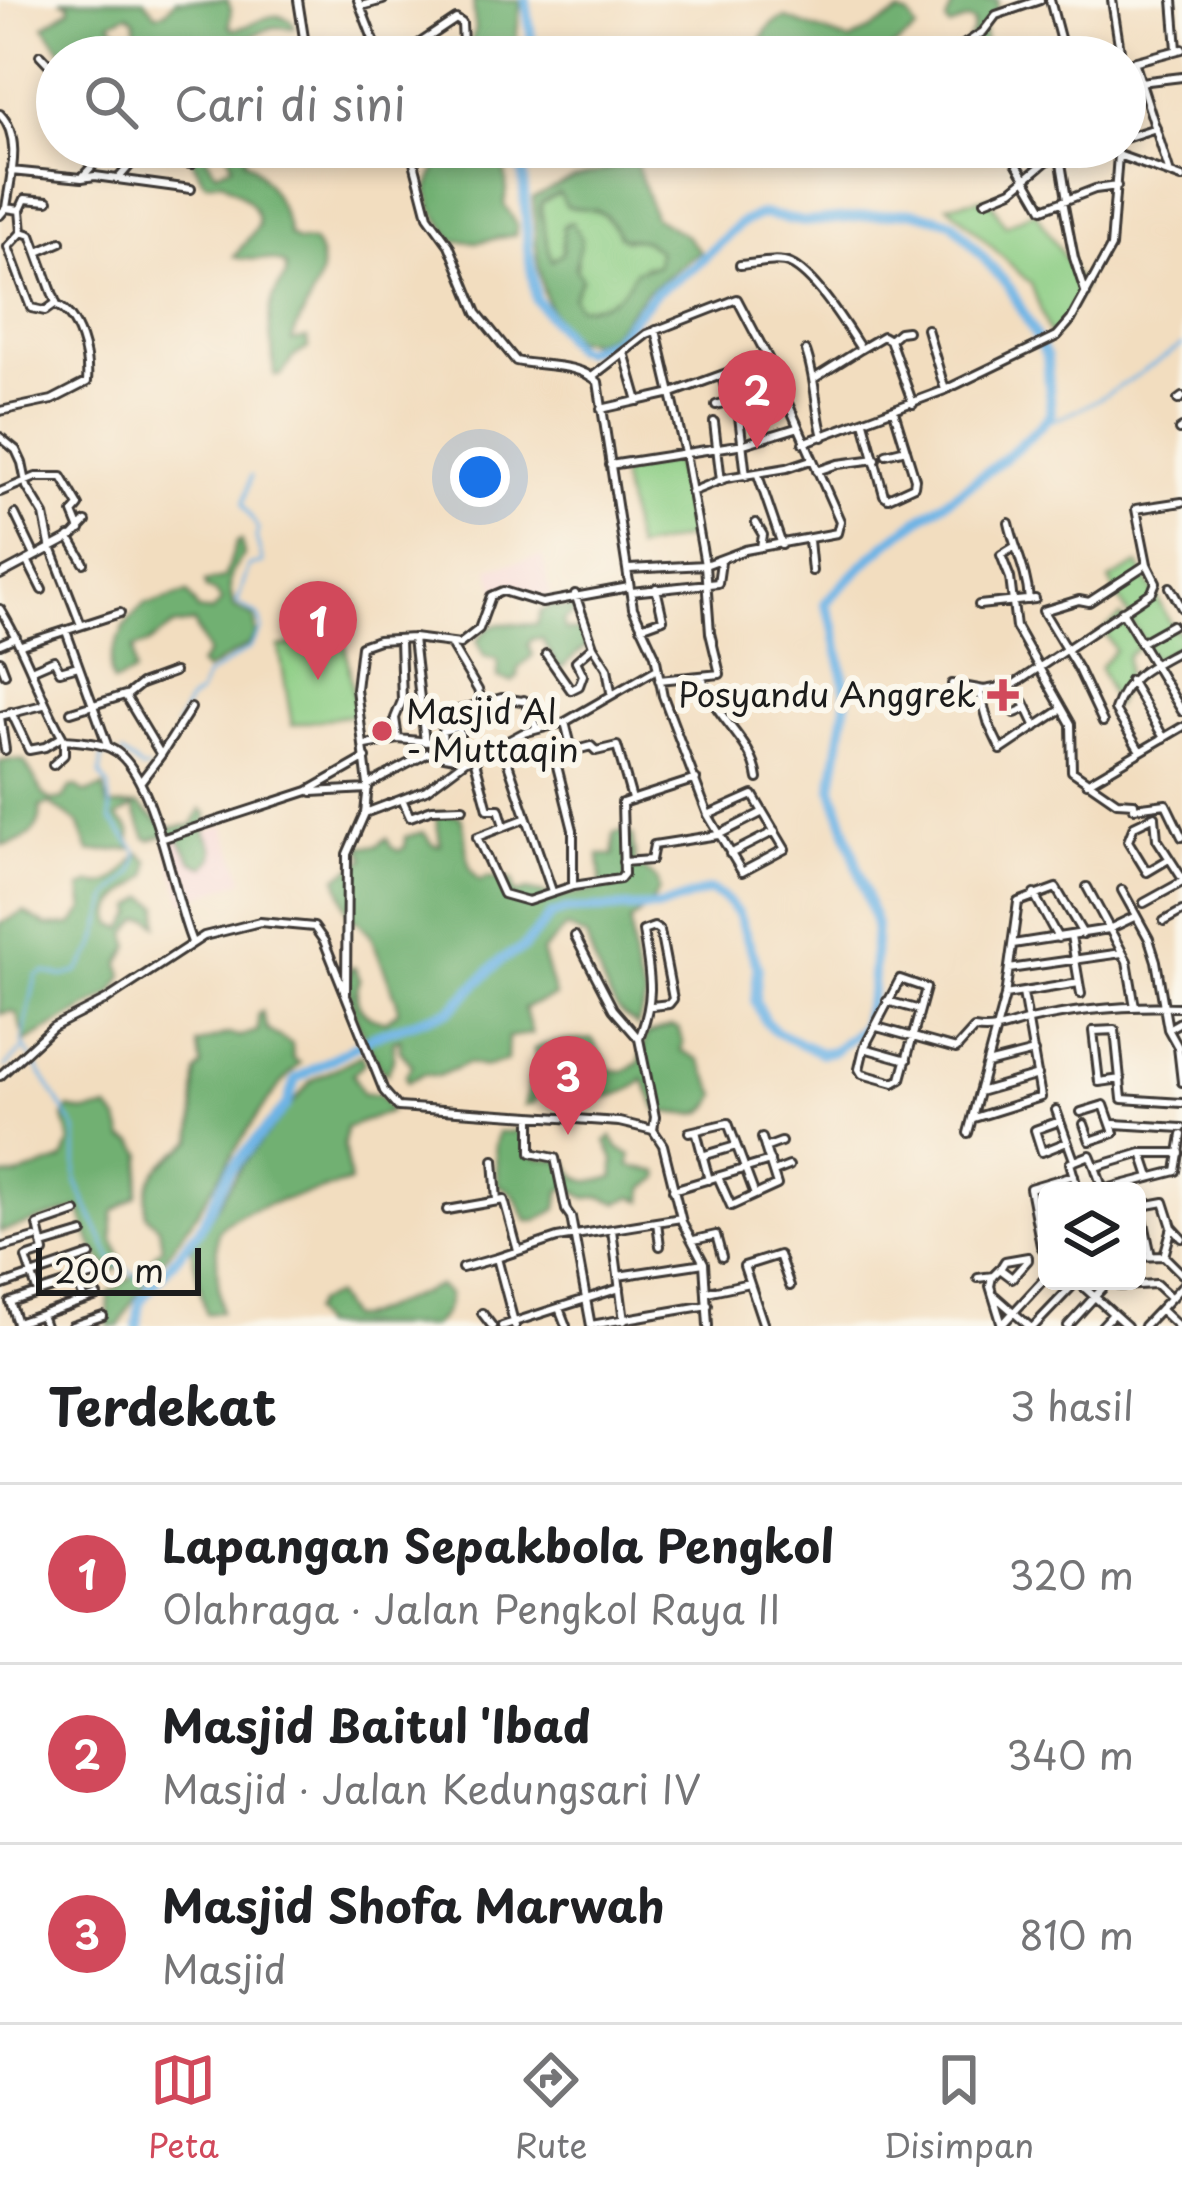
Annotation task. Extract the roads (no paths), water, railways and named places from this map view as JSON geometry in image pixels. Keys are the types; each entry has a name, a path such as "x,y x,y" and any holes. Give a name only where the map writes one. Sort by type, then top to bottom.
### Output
{"street":[{"path":"298,0 304,36"},
{"path":"372,36 359,3 383,0"},
{"path":"977,36 996,15 1040,0"},
{"path":"1050,0 1060,36"},
{"path":"1112,0 1119,36"},
{"path":"1146,60 1179,49 1173,0"},
{"path":"430,36 456,19 462,23 463,36"},
{"path":"1146,81 1182,77"},
{"path":"1146,99 1169,170"},
{"path":"0,114 12,130 3,212 20,210"},
{"path":"1146,131 1156,128"},
{"path":"1146,162 1182,178"},
{"path":"82,178 91,168"},
{"path":"118,179 128,168"},
{"path":"415,168 428,216 449,245 476,311 516,361 593,376"},
{"path":"1019,168 1041,208 1117,186"},
{"path":"985,201 1006,194 1037,168"},
{"path":"1061,168 1074,258 1086,294"},
{"path":"802,443 913,404 1051,340 1065,328 1112,248 1116,168"},
{"path":"11,171 191,189"},
{"path":"48,201 23,200 22,232 8,247 29,305 38,312 56,305"},
{"path":"0,411 52,400 87,382 88,365 75,325 68,311 56,305 31,235 22,232"},
{"path":"38,252 61,242"},
{"path":"740,265 793,265 861,349"},
{"path":"593,376 656,330 735,299 769,358 802,443 840,521 837,533 761,548 721,562 628,569"},
{"path":"926,328 945,390"},
{"path":"656,330 685,453 720,675 659,680"},
{"path":"890,340 907,331"},
{"path":"815,378 883,336 890,340 913,404"},
{"path":"806,351 823,436"},
{"path":"624,352 638,402"},
{"path":"601,409 672,394 769,358"},
{"path":"593,376 639,627 655,655 659,680 708,815 743,872 785,849 753,795 708,815"},
{"path":"722,376 728,400"},
{"path":"716,405 737,400 746,476"},
{"path":"865,422 886,497 904,493 915,479 894,411"},
{"path":"714,422 722,481"},
{"path":"610,465 744,444 796,428"},
{"path":"0,437 16,450 44,515 50,545 81,625"},
{"path":"886,454 906,449"},
{"path":"817,471 876,459"},
{"path":"691,492 811,460"},
{"path":"758,474 782,545"},
{"path":"0,492 37,477 64,479 79,506 73,513 80,530"},
{"path":"952,684 979,689 1012,685 1155,590 1136,509 1182,502"},
{"path":"14,514 42,590"},
{"path":"0,562 3,574 69,537 86,522"},
{"path":"756,523 763,535 761,548"},
{"path":"979,605 1032,600 1009,523"},
{"path":"69,537 84,563"},
{"path":"809,540 812,571"},
{"path":"1014,547 1001,555 1010,578 1016,627 1072,728 1069,765 1118,802 1155,812"},
{"path":"346,997 347,854 365,813 368,787 356,689 360,649 368,642 413,638 451,645 470,640 491,596 498,592 509,591 542,603 575,594 707,584 721,580 721,562"},
{"path":"1103,722 1044,617 1044,609 1088,602 1147,564"},
{"path":"1169,587 1182,608"},
{"path":"639,627 663,619 656,588"},
{"path":"575,594 593,646 607,668 611,694"},
{"path":"0,609 63,738 64,755 53,765"},
{"path":"1122,611 1182,711"},
{"path":"0,644 66,631 120,613"},
{"path":"1140,644 1172,626"},
{"path":"66,631 108,747"},
{"path":"413,638 425,742"},
{"path":"398,740 400,640"},
{"path":"451,645 487,720"},
{"path":"559,672 593,646"},
{"path":"1140,752 1116,707 1130,680 1153,664 1179,650 1182,663"},
{"path":"545,654 572,690 583,675 576,661"},
{"path":"31,670 54,660 60,671 78,666"},
{"path":"0,661 5,674"},
{"path":"365,813 446,779 470,759 536,729 565,722 657,669"},
{"path":"71,712 126,696 141,684 174,672"},
{"path":"702,676 713,705 751,755 758,779"},
{"path":"1130,680 1164,738"},
{"path":"979,689 999,748 1062,709"},
{"path":"126,696 159,753"},
{"path":"364,746 398,740 447,743 460,735 454,711 502,698 536,703"},
{"path":"524,700 536,729"},
{"path":"5,750 0,717 43,705"},
{"path":"1015,713 1025,705 1036,727"},
{"path":"141,781 191,708"},
{"path":"11,712 29,750 63,738 108,747 130,763 141,781 192,942"},
{"path":"565,722 573,751 616,746 632,799"},
{"path":"451,758 441,731 458,727"},
{"path":"1087,783 1182,727"},
{"path":"502,746 552,891"},
{"path":"571,746 552,752 573,830 573,886"},
{"path":"308,791 368,787 417,756 430,753 470,759"},
{"path":"160,839 308,791 365,758"},
{"path":"470,759 488,809 500,809 504,826"},
{"path":"524,819 477,837 503,894 528,901 552,891 620,879 625,874 619,807 696,779"},
{"path":"420,792 427,811"},
{"path":"402,800 409,815 463,808"},
{"path":"1169,860 1147,872 1128,841 1134,826 1166,804 1182,837"},
{"path":"623,862 653,859 656,844 718,835 763,812"},
{"path":"1144,903 1182,880 1157,839 1155,812"},
{"path":"1172,822 1182,816"},
{"path":"730,854 775,831"},
{"path":"1087,887 1122,953 1135,1007"},
{"path":"968,1133 1005,995 1017,904 1022,898 1059,889 1083,934"},
{"path":"1121,890 1156,961 1162,1006 1180,1050 1182,1082"},
{"path":"1034,894 1058,938"},
{"path":"1165,921 1182,911"},
{"path":"1013,944 1109,929 1136,916"},
{"path":"0,1076 52,1027 114,995 192,942 260,922 314,927 384,1091 398,1107 619,1122 653,1130"},
{"path":"639,1039 652,1006 643,931 654,927 660,931 673,999 652,1006"},
{"path":"575,936 613,1009 639,1039 655,1117 653,1130 663,1145 681,1218 704,1262 708,1326"},
{"path":"1071,936 1081,994"},
{"path":"1009,969 1122,953"},
{"path":"898,980 926,987 901,1079 894,1083 860,1071 864,1048 887,1001 898,980"},
{"path":"1005,995 1079,982"},
{"path":"972,1119 1040,1098 1023,993"},
{"path":"887,1001 920,1010"},
{"path":"877,1027 956,1049 974,1029 996,1031 1028,1020 1182,1006"},
{"path":"1168,1028 1182,1021"},
{"path":"1121,1079 1099,1081 1093,1031 1114,1030 1121,1079 1122,1099 1182,1103"},
{"path":"864,1048 907,1060"},
{"path":"987,1064 1034,1052"},
{"path":"980,1092 1038,1075"},
{"path":"1081,1112 1102,1104 1113,1134 1092,1141 1084,1124"},
{"path":"1056,1110 1074,1160"},
{"path":"531,1117 531,1153 555,1158 590,1326 627,1323 709,1304"},
{"path":"1060,1121 1035,1130 1042,1152 1066,1142"},
{"path":"755,1196 726,1122 693,1131 713,1179 731,1206 755,1196 777,1184 763,1143 781,1142"},
{"path":"1112,1124 1182,1132 1177,1171 1134,1182"},
{"path":"702,1156 736,1146"},
{"path":"1095,1167 1142,1153 1180,1153"},
{"path":"1142,1153 1150,1178"},
{"path":"1076,1182 1070,1162 1090,1155 1099,1182"},
{"path":"494,1160 497,1201"},
{"path":"673,1190 770,1162"},
{"path":"774,1172 789,1166"},
{"path":"1048,1182 1074,1175"},
{"path":"1038,1185 1030,1187 1038,1220"},
{"path":"447,1210 506,1202 518,1251"},
{"path":"1146,1208 1164,1202 1172,1227 1182,1238"},
{"path":"45,1326 26,1258 44,1252 38,1225 76,1212"},
{"path":"462,1268 574,1234 681,1218"},
{"path":"657,1222 660,1246"},
{"path":"1164,1256 1172,1227"},
{"path":"612,1230 627,1323"},
{"path":"43,1245 83,1233"},
{"path":"693,1240 716,1235 722,1257"},
{"path":"1146,1235 1151,1256"},
{"path":"0,1248 34,1238"},
{"path":"977,1278 996,1272 1012,1278 1038,1252"},
{"path":"0,1286 90,1255"},
{"path":"764,1326 745,1266 777,1255 790,1286"},
{"path":"1146,1256 1164,1256 1182,1274"},
{"path":"497,1258 515,1324"},
{"path":"1029,1258 1004,1261 996,1272 992,1294 1002,1325 1038,1286"},
{"path":"618,1276 704,1262"},
{"path":"94,1275 10,1302 16,1322 28,1323 97,1296"},
{"path":"77,1280 84,1300"},
{"path":"992,1294 1031,1326 1076,1281 1126,1326"},
{"path":"707,1292 749,1283"},
{"path":"1146,1283 1156,1284 1172,1298"},
{"path":"1144,1326 1182,1286"},
{"path":"503,1326 620,1288"},
{"path":"1068,1326 1105,1290"},
{"path":"559,1308 566,1326"},
{"path":"1160,1310 1176,1325"},
{"path":"482,1313 492,1326"},
{"path":"1102,1326 1113,1314"},
{"path":"72,1326 103,1316"}],"waterway":[{"path":"526,0 531,36"},
{"path":"137,1326 140,1301 199,1230 229,1171 286,1106 296,1079 373,1036 450,1010 502,959 523,948 551,915 566,910 660,907 709,890 738,914 758,968 755,1001 776,1032 821,1053 834,1051 863,1027 872,989 876,925 832,787 847,697 825,603 882,548 999,463 1051,414 1047,357 1010,288 952,222 913,212 804,222 762,214 741,223 693,268 657,291 612,340 583,351 573,348 536,299 522,168"},
{"path":"1044,421 1093,402 1182,345"},
{"path":"176,726 206,677 250,648 262,629 259,616 237,604 249,566 263,563 258,529 243,504 251,476"},
{"path":"113,752 102,757 100,775 109,787 111,820 136,850 133,873 109,897 95,947 78,972 36,976 22,1043 76,1130 76,1182 112,1260 152,1285"},
{"path":"122,753 141,769 148,769"},
{"path":"6,1067 24,1048"}],"place":[{"name":"Masjid Baitul 'Ibad","path":"757,449"},
{"name":"Lapangan Sepakbola Pengkol","path":"318,680"},
{"name":"Posyandu Anggrek","path":"1003,695"},
{"name":"Masjid Al - Muttaqin","path":"382,731"},
{"name":"Masjid Shofa Marwah","path":"568,1135"}]}
